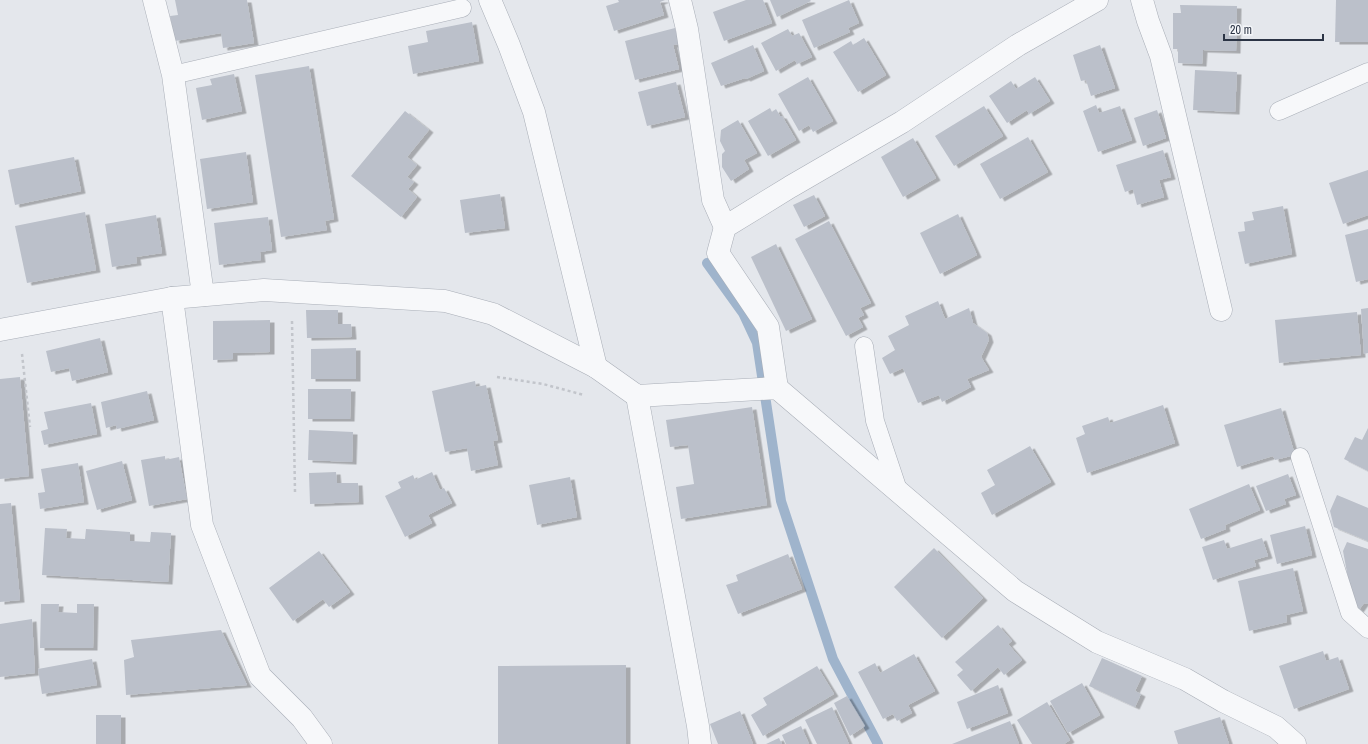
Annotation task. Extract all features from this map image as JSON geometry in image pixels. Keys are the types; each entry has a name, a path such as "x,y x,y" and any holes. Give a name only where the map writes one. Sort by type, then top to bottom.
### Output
{"street":[{"path":"154,0 173,76 203,295"},
{"path":"490,0 509,45 534,112 596,367"},
{"path":"680,0 687,29 713,200 725,227 718,253 768,327 778,388 1015,591 1096,642 1185,679 1223,701 1276,727 1296,744"},
{"path":"725,227 790,187 902,122 1018,45 1098,0"},
{"path":"1142,0 1161,56 1221,310"},
{"path":"9,328 172,298 264,290 445,301 493,314 596,367 637,396 778,388"},
{"path":"172,298 202,525 260,676 302,718 321,744"},
{"path":"637,396 698,726 700,744"}],"lane":[{"path":"173,76 462,8"},
{"path":"1279,112 1368,72"},
{"path":"864,346 875,421 899,493"},
{"path":"1300,456 1350,613 1368,629"}],"path":[{"path":"292,292 295,492"},
{"path":"9,328 30,427"},
{"path":"497,377 543,384 587,396"}],"building":[{"path":"175,0 247,0 254,43 223,48 221,33 175,41 170,16 178,15"},
{"path":"618,0 665,0 660,2 664,15 614,31 606,6 619,2"},
{"path":"746,0 763,0 772,23 724,41 713,12"},
{"path":"770,0 810,0 811,1 777,17"},
{"path":"849,0 859,23 848,28 850,32 814,48 802,20"},
{"path":"1336,0 1368,0 1368,42 1335,42"},
{"path":"1180,5 1237,6 1236,51 1203,50 1202,64 1178,63 1178,49 1173,49 1173,13 1181,13"},
{"path":"472,22 479,61 413,74 408,46 428,42 426,31"},
{"path":"675,28 679,44 673,45 679,69 635,80 625,41"},
{"path":"788,29 792,36 799,33 812,57 797,64 795,60 776,71 761,43"},
{"path":"864,38 886,75 858,92 833,52 851,41 853,45"},
{"path":"753,45 764,71 746,79 745,78 721,86 711,63"},
{"path":"1100,45 1115,88 1091,96 1086,80 1081,81 1073,55"},
{"path":"309,66 334,219 325,221 327,230 281,237 255,75"},
{"path":"1195,70 1237,72 1235,112 1193,110"},
{"path":"234,74 242,111 202,120 196,88 212,85 210,79"},
{"path":"808,77 833,121 813,132 809,125 799,131 778,94"},
{"path":"1035,77 1050,101 1029,114 1027,110 1007,123 989,96 1011,81 1016,89"},
{"path":"676,82 685,117 647,126 638,92"},
{"path":"1096,105 1099,113 1120,106 1132,140 1098,152 1083,111"},
{"path":"984,106 1003,136 954,166 935,136"},
{"path":"770,108 772,112 776,109 780,116 782,116 796,140 768,156 748,121"},
{"path":"1157,110 1166,138 1143,146 1134,118"},
{"path":"405,111 429,130 407,157 417,165 407,177 414,182 408,189 417,197 401,217 351,176"},
{"path":"738,120 757,153 744,160 749,169 731,181 722,167 722,154 725,151 720,141 721,130"},
{"path":"1028,137 1048,172 1000,199 980,164"},
{"path":"913,138 936,178 903,197 881,157"},
{"path":"1163,150 1171,177 1159,180 1164,197 1137,205 1133,189 1125,192 1116,165"},
{"path":"246,152 253,202 207,209 200,159"},
{"path":"74,157 81,191 15,205 8,170"},
{"path":"1368,170 1368,215 1343,224 1329,183"},
{"path":"500,194 505,228 465,233 460,200"},
{"path":"814,195 825,216 804,227 793,205"},
{"path":"1283,206 1292,254 1245,264 1238,232 1245,231 1244,222 1254,220 1252,212"},
{"path":"85,212 96,270 27,283 15,226"},
{"path":"958,214 977,255 940,274 920,233"},
{"path":"156,215 162,253 136,257 137,263 112,267 105,224"},
{"path":"268,217 272,250 260,252 261,260 219,265 214,223"},
{"path":"829,221 871,303 860,308 864,315 858,318 863,327 846,336 795,239"},
{"path":"1368,229 1368,279 1356,282 1345,235"},
{"path":"776,244 812,319 786,331 751,257"},
{"path":"938,301 945,319 969,308 973,323 987,333 989,340 981,357 989,370 967,379 971,387 942,402 939,395 918,403 903,368 890,374 882,358 895,350 888,336 909,325 905,316"},
{"path":"1368,308 1368,353 1364,354 1361,309"},
{"path":"306,310 338,310 338,324 351,324 352,337 307,338"},
{"path":"1357,312 1361,355 1279,363 1275,320"},
{"path":"270,320 270,352 233,353 233,359 213,360 213,321"},
{"path":"100,338 108,372 72,381 69,368 51,372 46,351"},
{"path":"356,348 356,379 311,379 311,349"},
{"path":"20,377 29,476 0,479 0,379"},
{"path":"475,381 476,387 486,385 498,440 493,441 498,465 471,471 467,448 445,452 432,391"},
{"path":"308,389 351,389 350,419 308,419"},
{"path":"147,391 154,420 117,429 116,425 106,428 101,402"},
{"path":"91,403 97,434 44,445 41,431 48,429 44,412"},
{"path":"1163,405 1175,443 1087,473 1076,438 1085,434 1082,426 1108,417 1110,423"},
{"path":"752,407 767,505 681,519 676,487 694,484 688,445 670,447 666,420"},
{"path":"1281,408 1295,455 1275,460 1273,456 1237,467 1224,425"},
{"path":"1368,428 1368,471 1344,459 1355,437 1362,440"},
{"path":"309,430 353,432 352,462 308,460"},
{"path":"1030,446 1051,482 992,515 981,493 995,485 987,470"},
{"path":"165,456 165,460 179,457 187,499 149,506 141,460"},
{"path":"122,461 132,500 97,510 86,471"},
{"path":"78,463 84,502 40,509 38,493 45,492 41,469"},
{"path":"336,472 337,483 358,483 359,502 310,504 309,473"},
{"path":"432,472 440,490 444,488 452,503 428,515 432,523 405,537 385,496 401,488 398,482 413,475 415,480"},
{"path":"1288,474 1296,495 1284,499 1286,504 1266,511 1256,486"},
{"path":"570,477 577,517 537,525 529,485"},
{"path":"1249,484 1260,510 1225,525 1226,529 1201,539 1189,509"},
{"path":"1337,495 1368,508 1368,541 1334,527 1330,511"},
{"path":"11,503 20,600 0,602 0,504"},
{"path":"1305,526 1312,555 1277,564 1270,535"},
{"path":"45,528 67,529 66,538 85,539 86,529 130,532 130,541 150,542 151,532 171,533 168,582 42,575"},
{"path":"1262,538 1268,556 1254,560 1256,566 1213,580 1202,547 1224,540 1227,549"},
{"path":"1347,542 1368,549 1368,604 1364,603 1359,610 1353,605 1343,551"},
{"path":"934,548 983,598 942,638 894,587"},
{"path":"319,551 350,592 329,607 323,599 293,621 269,588"},
{"path":"788,554 802,589 738,614 726,585 738,581 736,575"},
{"path":"1293,568 1303,611 1286,615 1287,622 1249,631 1238,581"},
{"path":"41,604 59,604 58,612 77,613 77,604 94,604 93,648 40,648"},
{"path":"32,619 35,673 0,677 0,624"},
{"path":"998,625 1012,641 1008,644 1022,660 1004,675 998,667 971,691 957,675 963,670 955,662"},
{"path":"221,630 247,685 126,695 124,660 134,657 131,640"},
{"path":"1323,651 1326,661 1338,657 1349,689 1294,709 1279,666"},
{"path":"914,654 935,691 908,705 912,713 897,721 893,714 883,719 858,672 875,663 880,673"},
{"path":"1102,658 1142,676 1135,691 1141,694 1135,707 1089,686"},
{"path":"92,659 97,685 42,694 38,669"},
{"path":"626,665 626,744 498,744 498,666"},
{"path":"817,666 834,694 763,736 751,715 767,705 763,698"},
{"path":"1082,683 1100,715 1068,733 1050,701"},
{"path":"998,685 1008,713 967,729 957,702"},
{"path":"847,696 865,726 850,736 834,703"},
{"path":"1047,702 1070,740 1064,744 1032,744 1017,720"},
{"path":"832,707 849,744 817,744 805,720"},
{"path":"740,711 753,744 718,744 710,724"},
{"path":"96,715 121,715 121,744 96,744"},
{"path":"1220,717 1229,744 1178,744 1174,731"},
{"path":"1010,721 1019,744 952,744"},
{"path":"801,726 809,744 786,744 782,735"},
{"path":"779,738 782,744 766,744"}],"waterway":[{"path":"707,263 743,313 757,343 781,501 833,659 878,744"}]}
